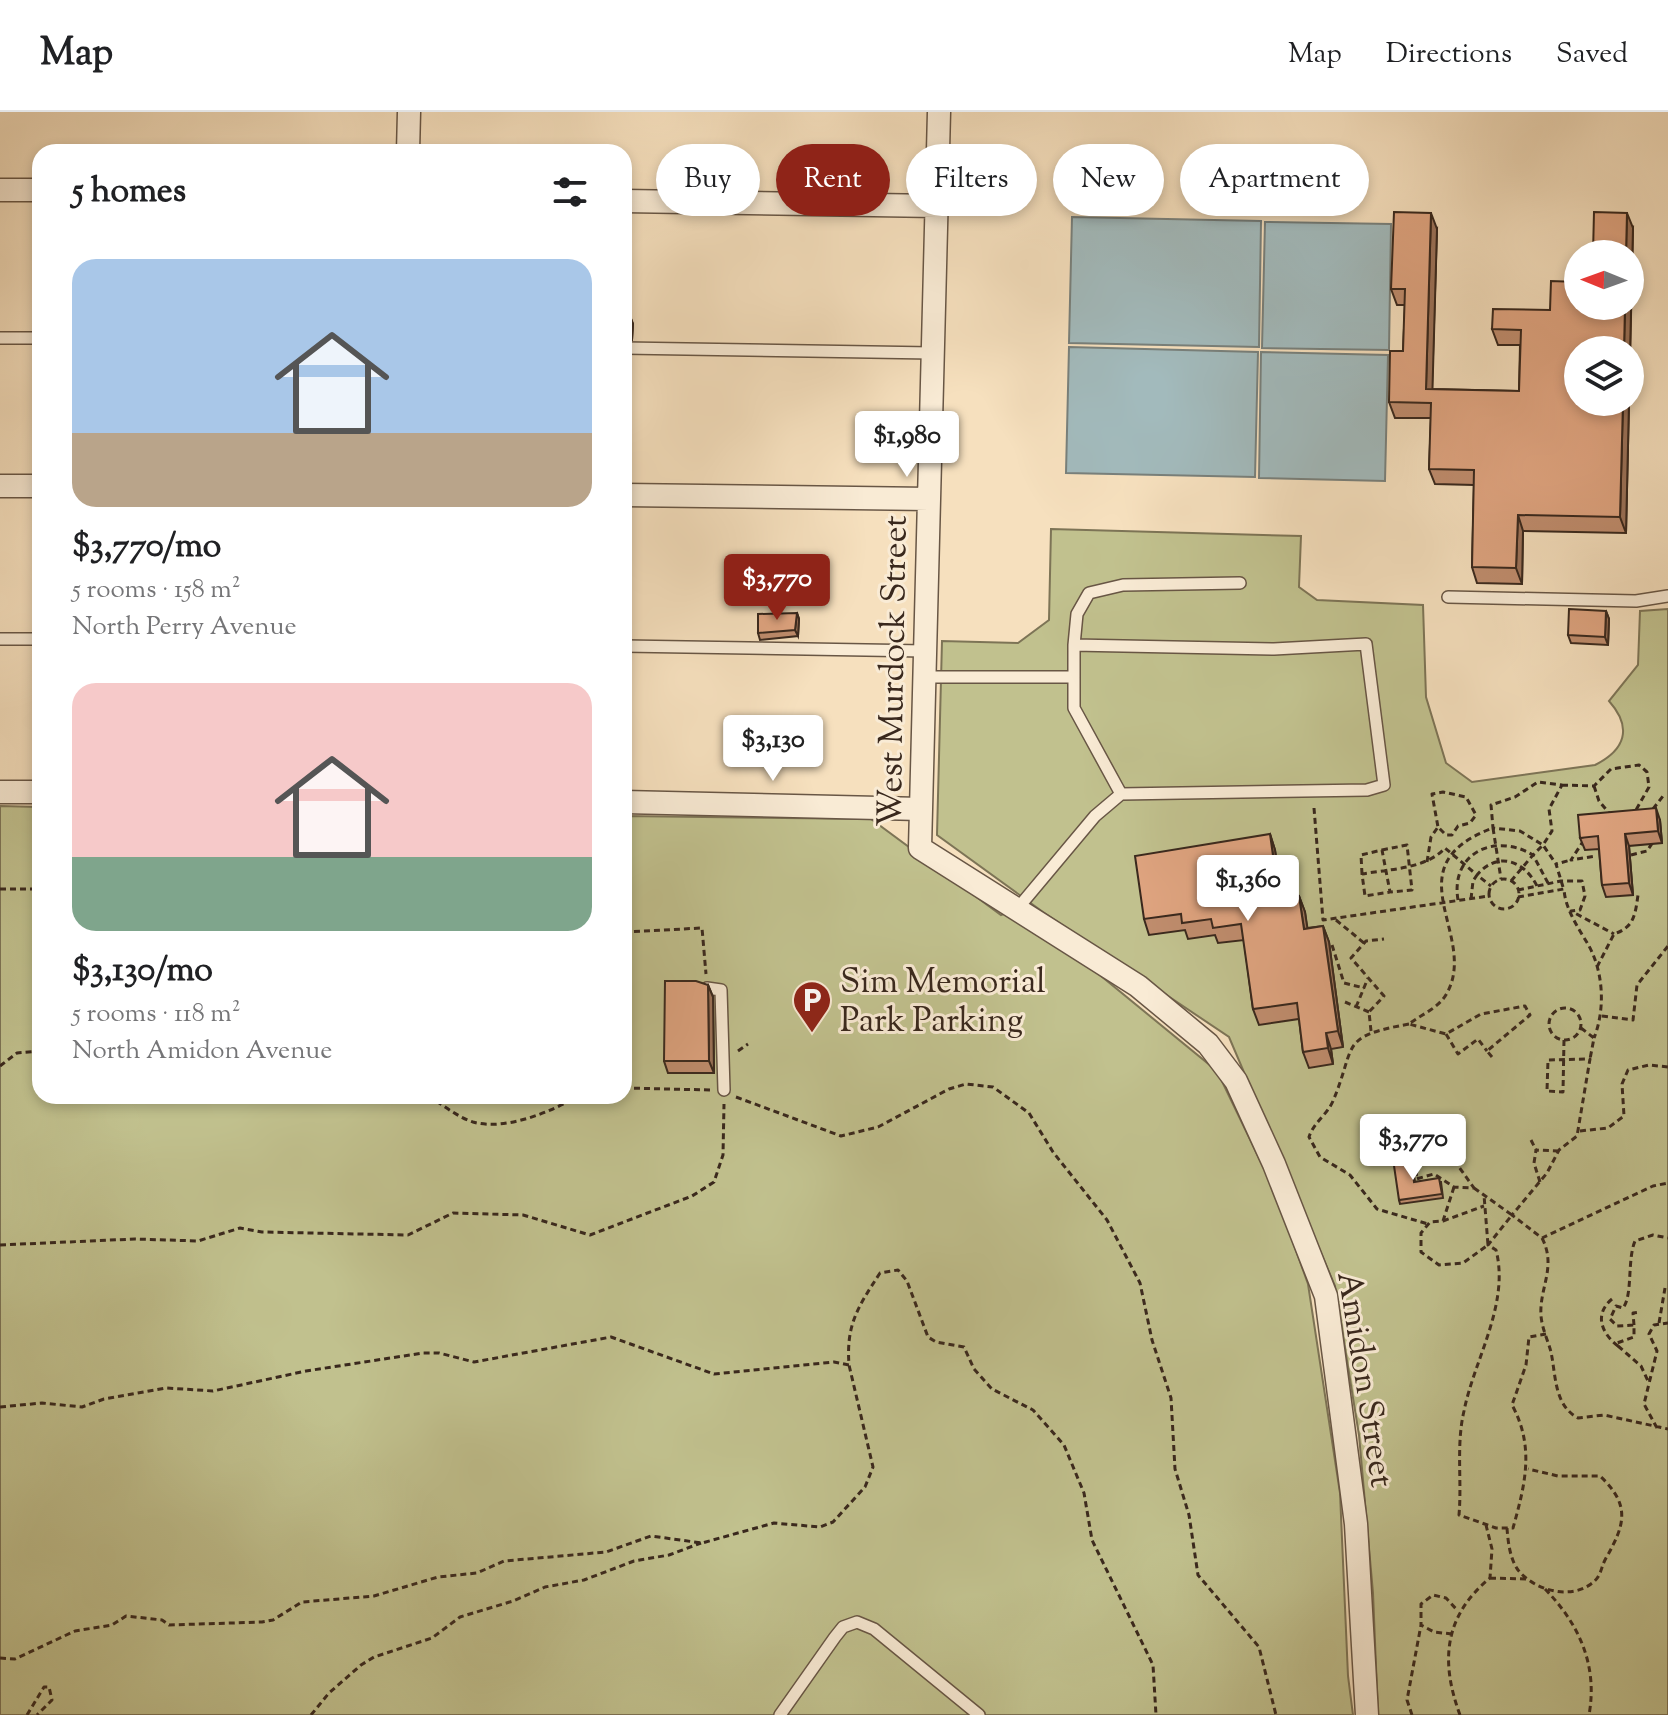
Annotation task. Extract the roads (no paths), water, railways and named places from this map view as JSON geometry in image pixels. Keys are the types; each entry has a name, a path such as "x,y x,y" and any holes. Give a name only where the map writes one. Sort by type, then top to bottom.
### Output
{"street":[{"path":"408,144 409,112"},
{"name":"West Murdock Street","path":"938,144 939,112"},
{"path":"0,190 32,190"},
{"path":"632,201 906,206"},
{"name":"West Murdock Street","path":"920,848 937,216"},
{"path":"0,486 32,486"},
{"path":"632,495 929,499"},
{"path":"0,792 32,792"},
{"path":"632,802 921,809"},
{"name":"Amidon Street","path":"920,848 1138,986 1208,1044 1236,1081 1274,1164 1326,1296 1356,1524 1367,1715"}],"lane":[{"path":"0,338 32,338"},
{"path":"632,348 932,353"},
{"path":"1121,794 1074,708 1077,614 1089,593 1123,585 1240,583"},
{"path":"1448,597 1636,601 1668,596"},
{"path":"0,639 32,639"},
{"path":"1018,908 1095,816 1121,794 1367,790 1384,785 1366,644 1274,649 1074,645"},
{"path":"632,646 925,651"},
{"path":"925,677 1074,677"},
{"path":"707,988 721,990 724,1090"},
{"path":"780,1715 843,1627 857,1622 874,1629 979,1715"}],"water":[{"path":"1072,217 1261,221 1259,347 1069,343"},
{"path":"1265,222 1391,224 1389,350 1262,348"},
{"path":"1069,347 1258,352 1255,477 1066,473"},
{"path":"1261,352 1388,355 1385,481 1259,478"}],"place":[{"name":"Sim Memorial Park Parking","path":"812,1034"}]}
